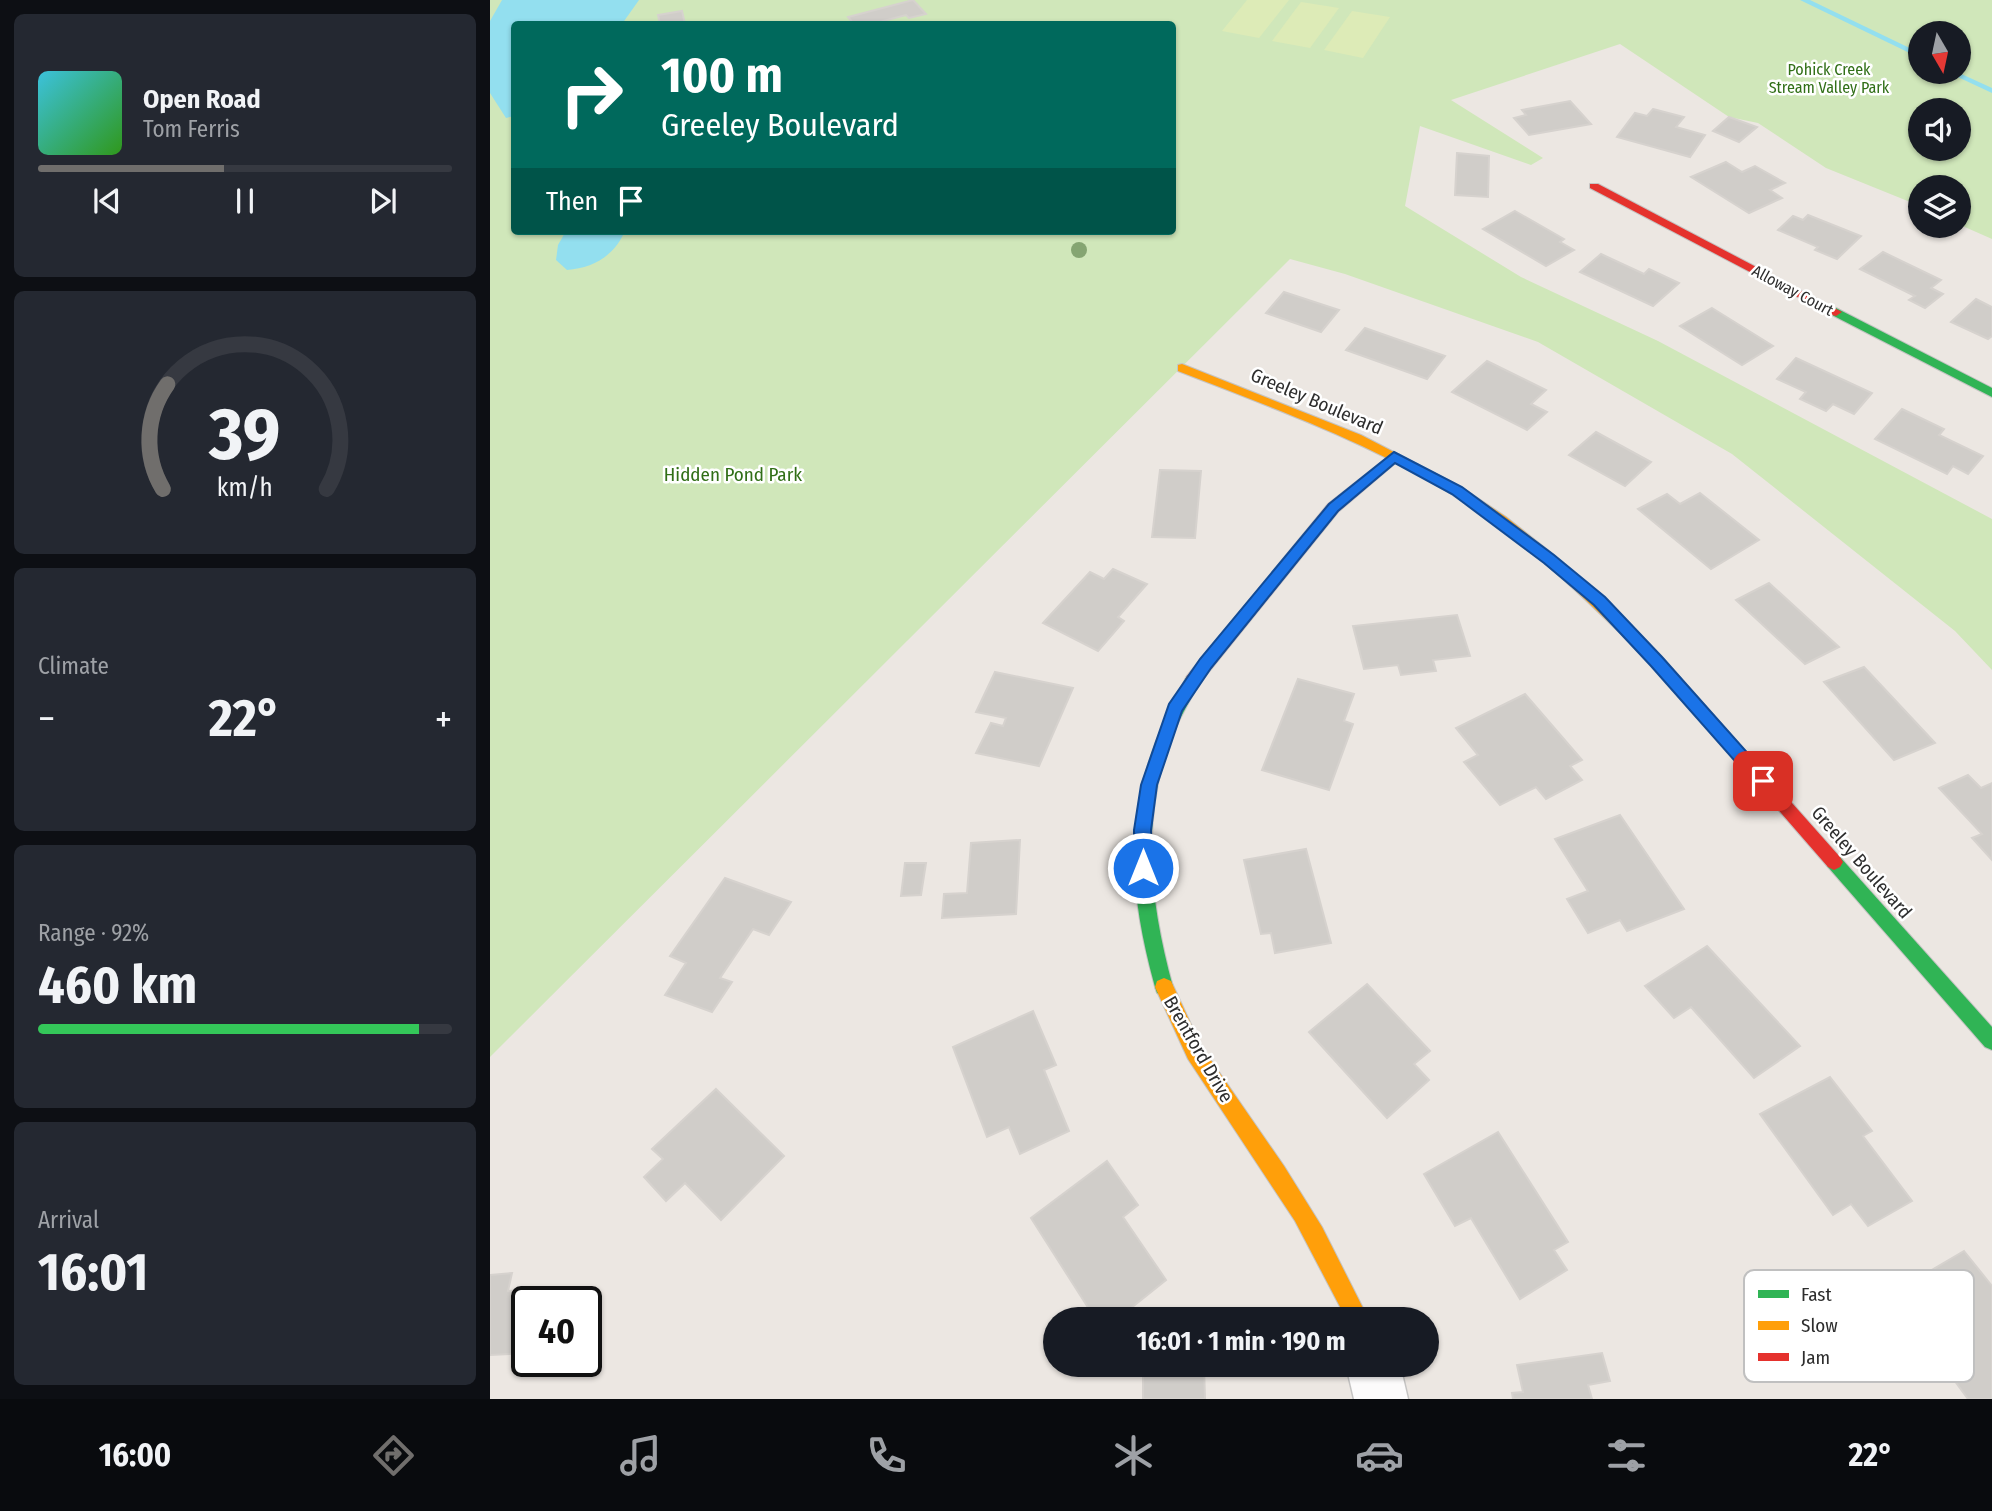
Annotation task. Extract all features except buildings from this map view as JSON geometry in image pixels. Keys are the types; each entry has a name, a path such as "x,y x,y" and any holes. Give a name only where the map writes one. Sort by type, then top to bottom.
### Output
{"street":[{"name":"Alloway Court","path":"1594,186 1992,393"},
{"name":"Greeley Boulevard","path":"1182,368 1307,417 1394,457 1457,491 1549,559 1599,601 1657,661 1992,1041"},
{"name":"Brentford Drive","path":"1352,1307 1336,1268 1308,1219 1217,1085 1183,1029 1162,984 1150,949 1144,912 1142,830 1149,785 1175,708 1206,664 1334,507 1394,457"},
{"path":"1376,1377 1381,1399"}],"green space":[{"name":"Hidden Pond Park","path":"490,0 1992,0 1992,239 1971,230 1971,175 1908,175 1908,201 1826,168 1758,123 1729,117 1620,44 1451,100 1543,158 1531,165 1420,126 1405,206 1521,277 1658,341 1992,519 1992,670 1955,631 1732,454 1538,342 1345,274 1290,259 490,1057"},
{"path":"1247,0 1289,0 1259,38 1222,31"},
{"path":"1301,2 1339,8 1310,48 1272,41"},
{"path":"1352,11 1390,17 1363,58 1324,50"}],"water":[{"path":"502,0 639,0 624,21 511,21 511,117 506,118 490,93 490,21"},
{"path":"564,235 623,235 609,254 577,269 567,270 556,260 558,245"}],"waterway":[{"path":"1804,0 1908,50"},
{"path":"1971,81 1992,91"}],"traffic: fast":[{"path":"1836,312 1992,393"},
{"path":"1164,987 1146,909 1143,830 1148,791 1158,753 1173,716 1193,680"},
{"path":"1834,862 1992,1041"}],"traffic: slow":[{"path":"1182,368 1356,438 1424,471 1501,520 1586,591 1625,629"},
{"path":"1164,987 1195,1053 1302,1213 1352,1307"}],"traffic: jam":[{"path":"1594,186 1836,312"},
{"path":"1193,680 1333,508 1394,457"},
{"path":"1625,629 1657,661 1834,862"}],"route":[{"path":"1143,868 1142,830 1149,785 1175,708 1206,664 1334,507 1394,457 1457,491 1483,509 1599,601 1657,661 1763,781"}],"park label":[{"name":"Pohick Creek Stream Valley Park","path":"1829,78"}]}
